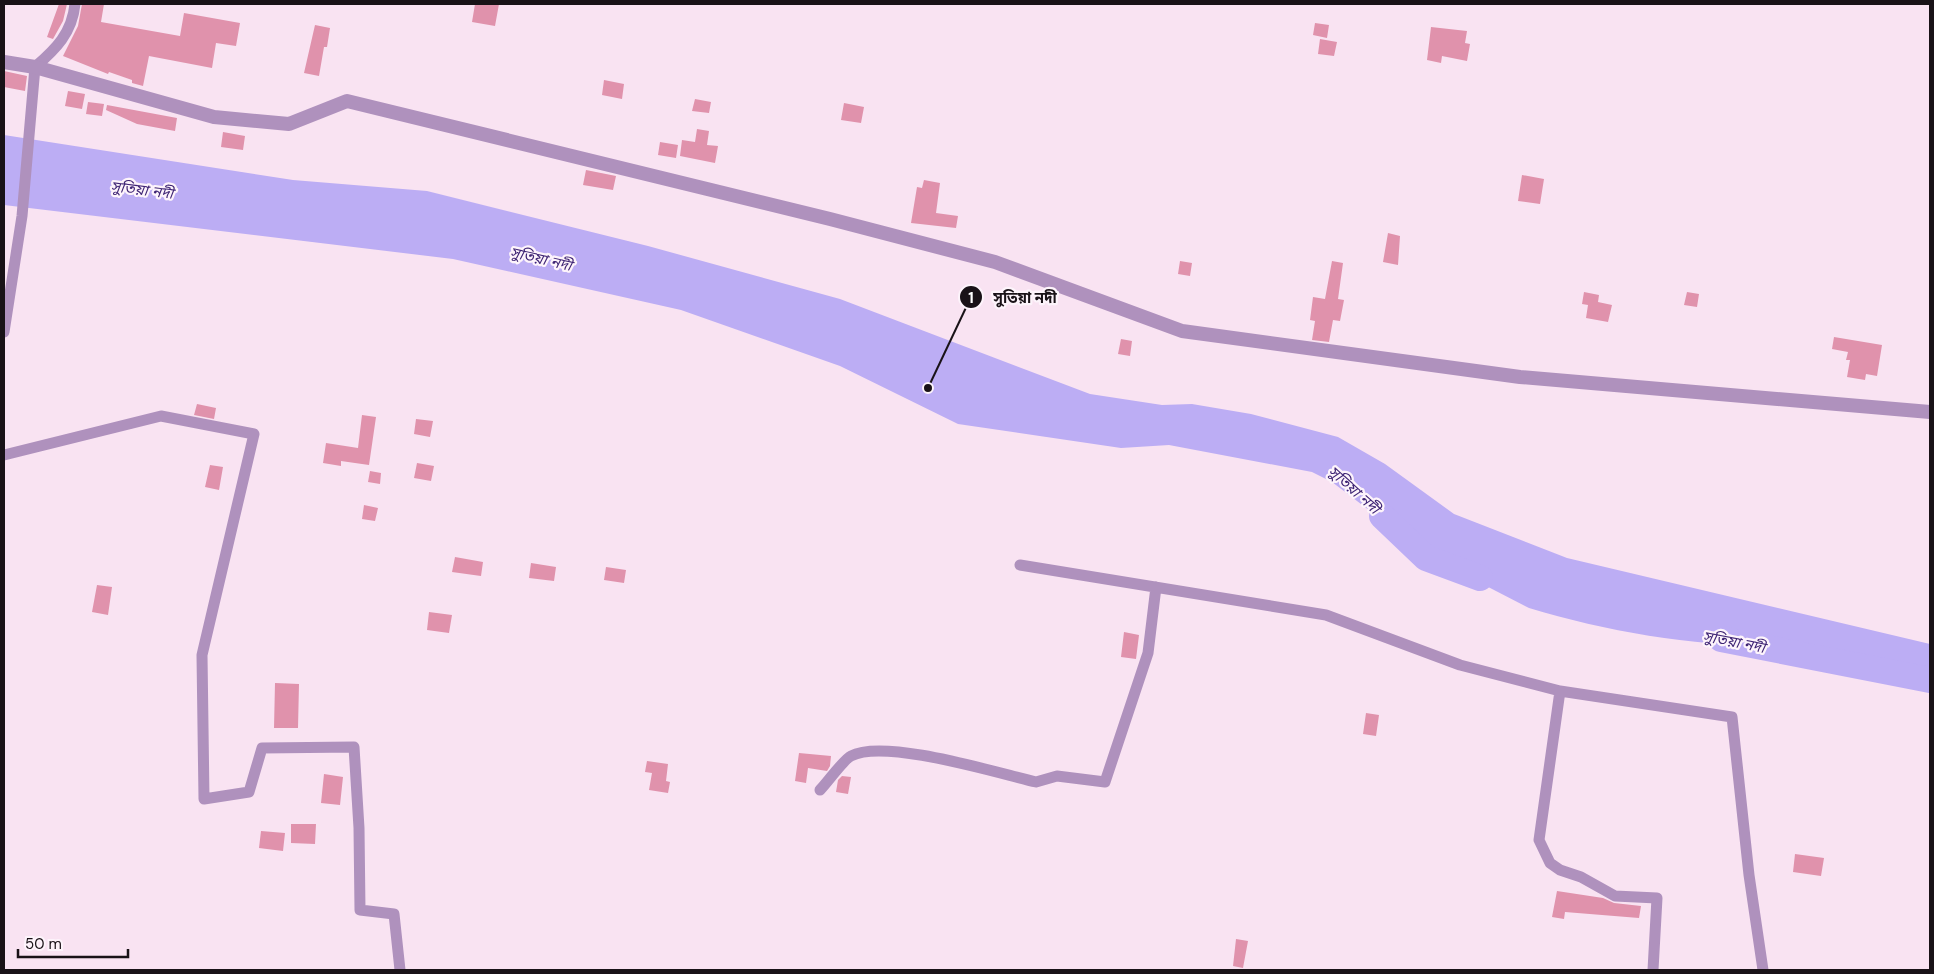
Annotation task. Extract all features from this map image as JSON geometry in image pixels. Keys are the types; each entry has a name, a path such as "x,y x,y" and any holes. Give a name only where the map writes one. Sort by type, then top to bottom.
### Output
{"street":[{"path":"4,332 22,216 35,67 57,48 74,16 75,4"},
{"path":"4,62 35,67 214,118 290,124 347,101 830,219 995,262 1182,331 1520,377 1930,412"},
{"path":"4,455 161,416 254,434 202,656 204,799 249,792 262,748 354,748 359,828 360,910 394,914 400,970"},
{"path":"1020,565 1326,615 1460,665 1560,691 1732,717 1749,875 1763,970"},
{"path":"820,790 850,756 867,751 905,752 1036,782 1057,776 1105,782 1148,653 1156,587"},
{"path":"1560,691 1539,840 1550,863 1560,870 1581,877 1615,896 1657,898 1653,970"}],"water":[{"path":"4,135 293,180 427,191 648,246 840,299 1090,394 1162,405 1192,404 1251,414 1338,437 1385,464 1454,514 1567,558 1930,644 1930,677 1771,646 1711,643 1649,636 1588,624 1529,608 1432,558 1332,482 1312,472 1169,445 1121,448 958,424 840,366 681,310 453,259 4,205"}],"building":[{"path":"59,4 67,4 63,21 53,39 47,37"},
{"path":"82,4 104,4 101,22 180,36 184,13 240,23 236,46 216,43 212,68 149,56 143,86 132,83 132,80 109,72 108,74 63,56 78,26"},
{"path":"475,4 499,4 495,26 472,22"},
{"path":"1315,23 1329,25 1327,38 1313,35"},
{"path":"315,25 330,28 327,47 324,47 319,76 304,73"},
{"path":"1431,27 1467,31 1465,43 1470,44 1467,61 1442,56 1441,63 1427,60"},
{"path":"1320,39 1337,42 1334,56 1318,54"},
{"path":"4,71 27,76 25,91 4,87"},
{"path":"604,80 624,84 622,99 602,95"},
{"path":"68,91 85,94 82,109 65,106"},
{"path":"695,99 711,102 709,113 692,111"},
{"path":"88,102 104,104 102,116 86,114"},
{"path":"844,103 864,107 861,123 841,120"},
{"path":"107,105 177,118 175,131 137,124 106,110"},
{"path":"697,129 709,131 707,145 718,146 715,163 680,156 682,140 695,142"},
{"path":"223,132 245,136 243,150 221,147"},
{"path":"660,142 678,145 676,158 658,155"},
{"path":"586,170 616,176 613,190 583,185"},
{"path":"1522,175 1544,179 1540,204 1518,201"},
{"path":"924,180 940,183 936,213 958,216 956,228 911,223 917,187 922,188"},
{"path":"1388,233 1400,236 1398,265 1383,262"},
{"path":"1180,261 1192,263 1190,276 1178,274"},
{"path":"1332,261 1343,263 1338,299 1344,300 1340,321 1333,320 1329,342 1312,340 1315,321 1310,320 1313,297 1325,299"},
{"path":"1584,292 1599,295 1598,302 1612,305 1608,322 1586,318 1588,305 1582,304"},
{"path":"1687,292 1699,294 1697,307 1684,305"},
{"path":"1834,337 1882,345 1877,376 1866,374 1865,380 1847,377 1850,360 1846,360 1848,352 1832,349"},
{"path":"1121,339 1132,341 1130,356 1118,354"},
{"path":"197,404 216,408 214,419 194,415"},
{"path":"362,415 376,417 369,465 341,461 341,466 323,463 326,443 358,448"},
{"path":"416,419 433,421 430,437 414,434"},
{"path":"417,463 434,466 431,481 414,478"},
{"path":"210,465 223,467 219,490 205,487"},
{"path":"370,471 381,473 380,484 368,482"},
{"path":"364,505 378,508 375,521 362,519"},
{"path":"455,557 483,562 481,576 452,572"},
{"path":"531,563 556,567 554,581 529,578"},
{"path":"606,567 626,570 624,583 604,580"},
{"path":"97,585 112,587 108,615 92,612"},
{"path":"429,612 452,615 449,633 427,630"},
{"path":"1124,632 1139,635 1136,659 1121,657"},
{"path":"275,683 299,684 298,728 274,728"},
{"path":"1366,713 1379,715 1376,736 1363,734"},
{"path":"799,753 831,756 830,766 827,771 808,768 806,783 795,781"},
{"path":"647,761 668,764 666,781 670,782 668,793 649,790 652,773 645,772"},
{"path":"324,774 343,777 340,805 321,803"},
{"path":"842,776 851,777 848,794 836,792 838,780"},
{"path":"291,824 316,824 315,844 291,843"},
{"path":"261,831 285,833 283,851 259,848"},
{"path":"1795,854 1824,858 1821,876 1793,872"},
{"path":"1557,891 1603,898 1614,903 1641,906 1639,918 1565,912 1564,919 1552,917"},
{"path":"1236,939 1248,941 1243,968 1233,966"}],"waterway":[{"name":"সুতিয়া নদী","path":"1382,516 1426,558 1480,578"},
{"name":"সুতিয়া নদী","path":"1721,639 1930,680"}],"place":[{"name":"সুতিয়া নদী","path":"928,388"}]}
